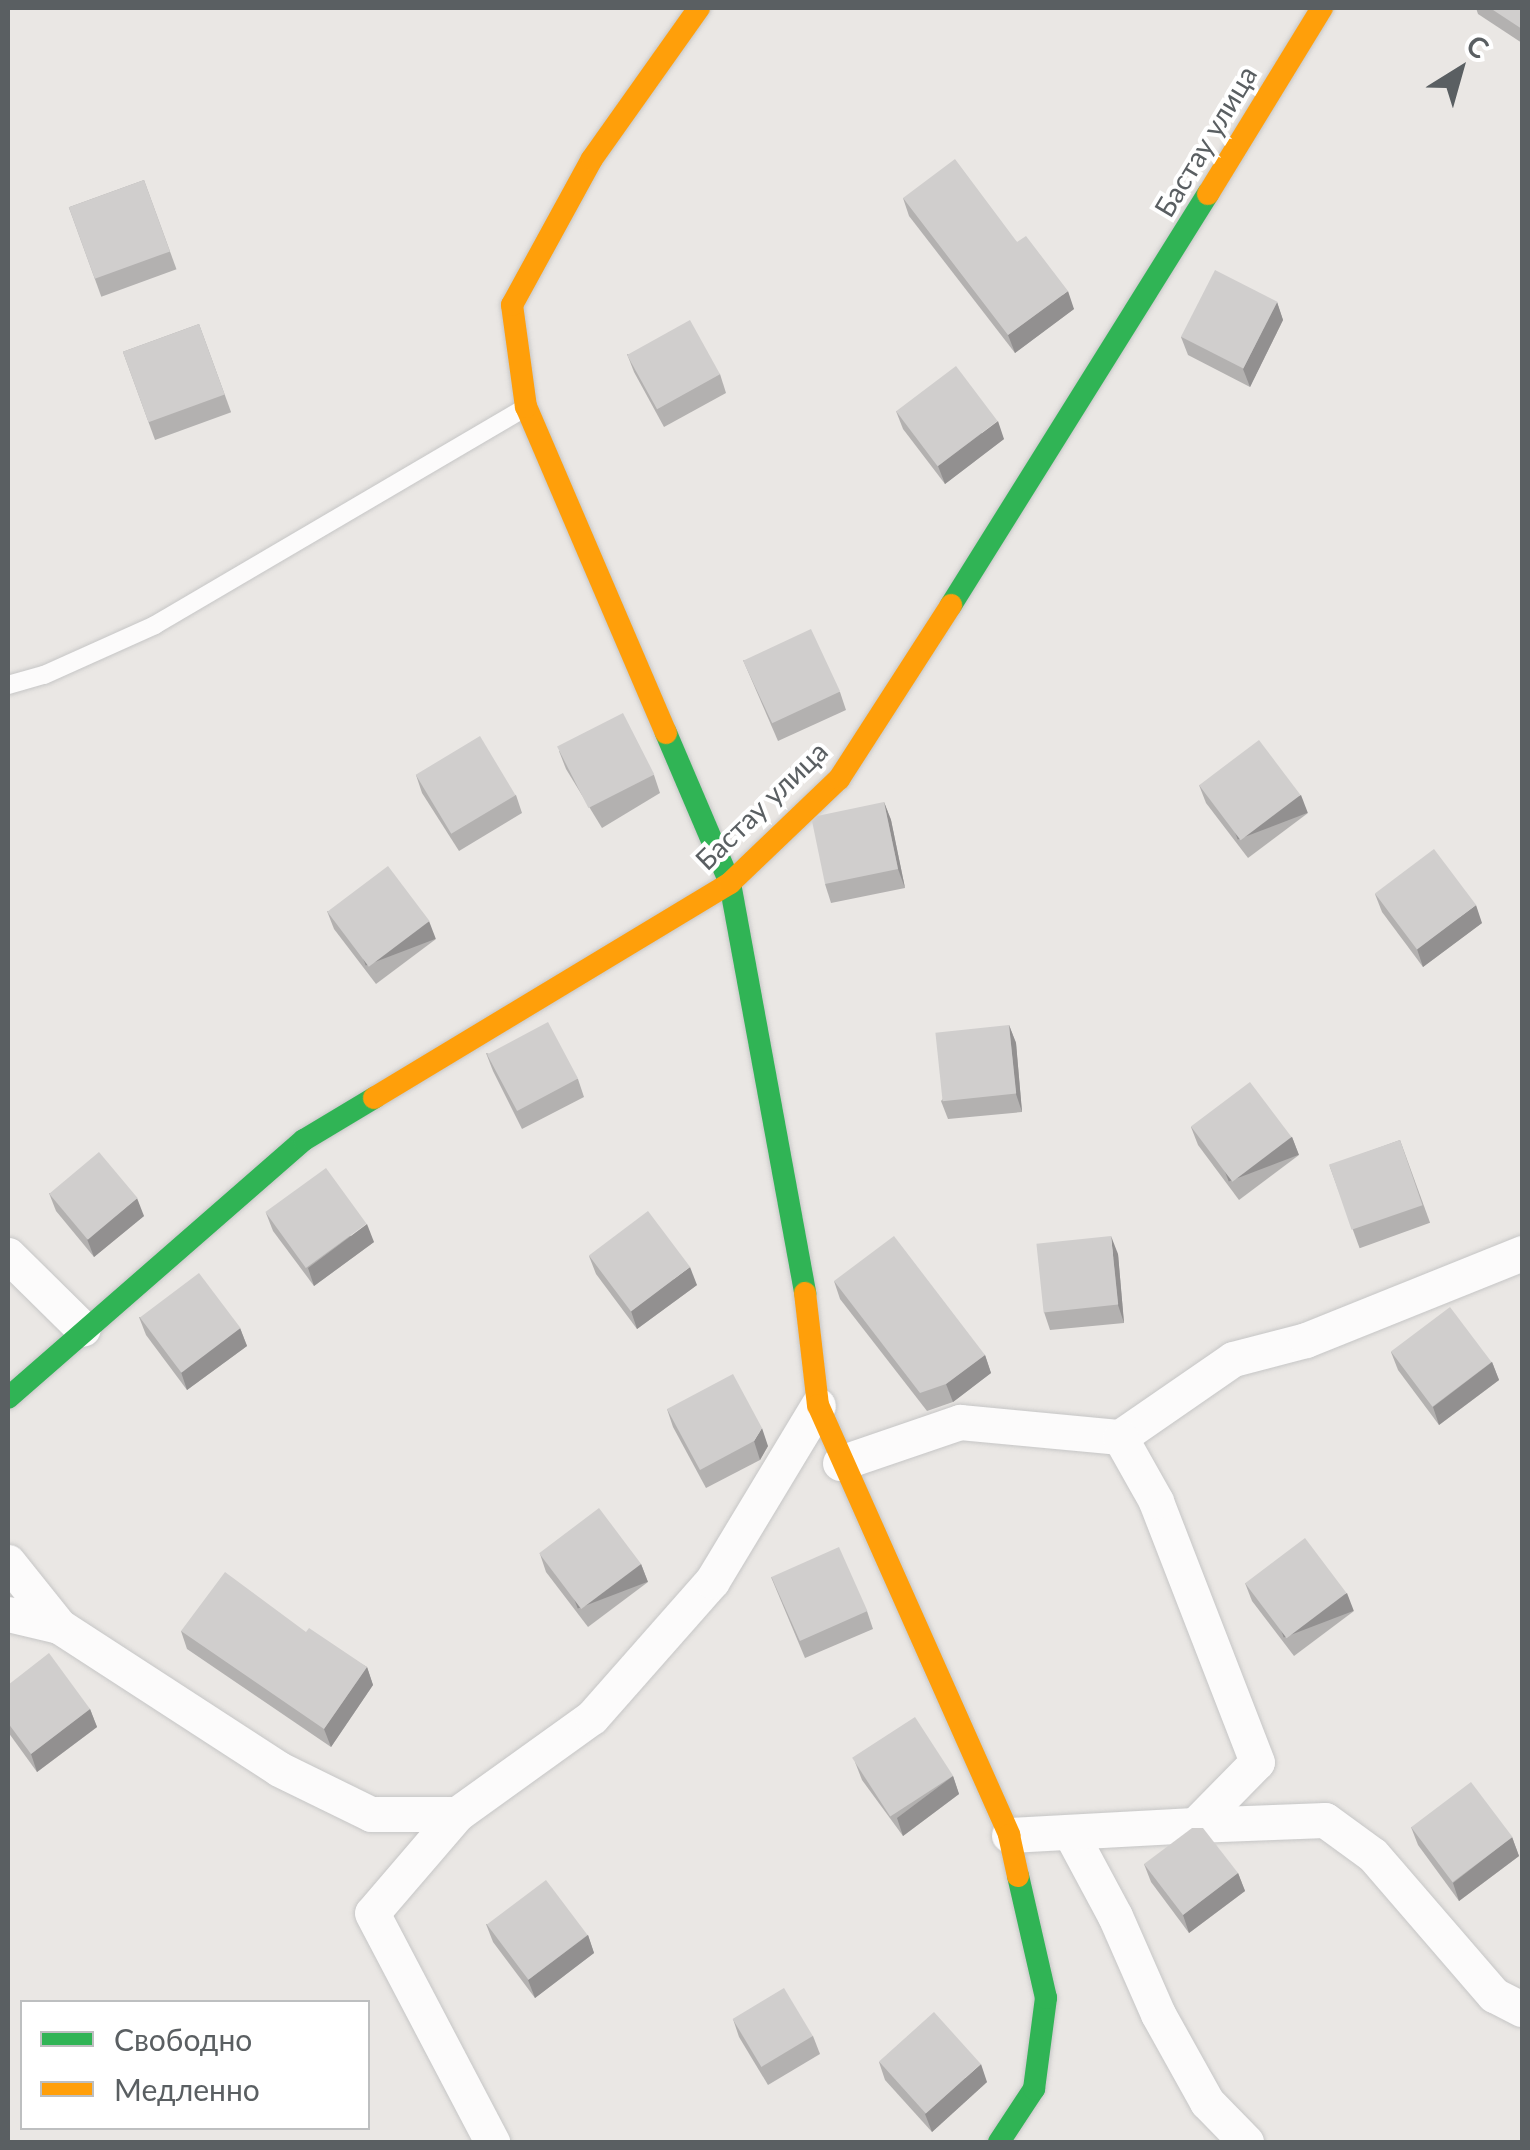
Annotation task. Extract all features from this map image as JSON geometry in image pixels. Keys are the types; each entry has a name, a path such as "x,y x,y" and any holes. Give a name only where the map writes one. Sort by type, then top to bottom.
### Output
{"street":[{"path":"699,8 592,159 512,306 526,408 730,883 806,1306 818,1405 840,1463 1009,1836 1046,1998 1034,2089 999,2142"},
{"name":"Бастау улица","path":"8,1398 304,1140 730,883 839,780 1044,461 1322,8"},
{"path":"840,1463 960,1422 1120,1437 1234,1359 1306,1340 1522,1253"},
{"path":"8,1255 84,1329"},
{"path":"492,2142 372,1914 457,1814 592,1717 712,1581 818,1405"},
{"path":"1120,1437 1156,1501 1257,1762 1195,1825"},
{"path":"8,1562 59,1626 279,1769 371,1814 457,1814"},
{"path":"8,1614 59,1626"},
{"path":"1009,1836 1325,1820 1372,1855 1494,1995 1522,2009"},
{"path":"1071,1834 1207,2102 1246,2142"}],"lane":[{"path":"8,685 44,674 155,625 526,408"}],"building":[{"path":"1490,8 1522,8 1522,29"},
{"path":"955,159 1017,242 1026,236 1068,291 1008,335 903,198"},
{"path":"144,180 170,251 95,279 69,207"},
{"path":"1215,270 1277,302 1243,369 1181,337"},
{"path":"690,320 720,374 657,409 627,355"},
{"path":"199,324 225,394 149,422 123,352"},
{"path":"956,366 998,421 938,466 896,411"},
{"path":"811,629 840,692 772,723 743,661"},
{"path":"623,713 654,774 588,808 557,747"},
{"path":"480,736 516,795 451,834 416,775"},
{"path":"1259,740 1301,795 1241,840 1199,785"},
{"path":"884,802 898,869 825,884 812,821 817,816"},
{"path":"1434,849 1476,905 1417,949 1375,894"},
{"path":"388,866 430,921 369,967 327,912"},
{"path":"548,1022 578,1079 517,1111 487,1054"},
{"path":"1009,1025 1016,1094 943,1101 935,1033"},
{"path":"1250,1082 1292,1137 1232,1182 1191,1127"},
{"path":"1400,1140 1422,1205 1352,1230 1329,1164"},
{"path":"99,1152 138,1198 88,1240 49,1194"},
{"path":"326,1168 367,1224 306,1268 265,1212"},
{"path":"648,1211 690,1267 631,1311 589,1256"},
{"path":"894,1236 985,1355 946,1384 920,1393 834,1281"},
{"path":"1111,1236 1118,1305 1044,1312 1036,1244"},
{"path":"199,1273 241,1328 181,1373 140,1318"},
{"path":"1450,1307 1492,1362 1432,1407 1391,1352"},
{"path":"733,1374 762,1428 754,1441 700,1470 667,1409"},
{"path":"599,1508 641,1564 581,1609 539,1553"},
{"path":"1305,1538 1347,1593 1287,1638 1245,1583"},
{"path":"839,1547 867,1611 800,1641 771,1577"},
{"path":"225,1572 306,1632 309,1628 367,1667 324,1729 181,1631"},
{"path":"49,1653 90,1709 31,1754 8,1723 8,1685"},
{"path":"915,1717 953,1776 890,1817 852,1758"},
{"path":"1471,1782 1513,1837 1453,1882 1411,1827"},
{"path":"1192,1828 1203,1828 1238,1873 1183,1915 1144,1864"},
{"path":"546,1880 588,1935 528,1980 487,1925"},
{"path":"784,1988 813,2036 761,2067 733,2019"},
{"path":"934,2012 981,2064 926,2114 879,2062"}],"traffic: fast":[{"path":"951,605 1208,194"},
{"path":"666,733 730,883 805,1293"},
{"path":"8,1398 304,1140 374,1098"},
{"path":"999,2142 1034,2089 1046,1998 1018,1876"}],"traffic: slow":[{"path":"666,733 526,407 512,305 592,159 699,8"},
{"path":"1208,194 1322,8"},
{"path":"374,1098 730,883 839,779 951,605"},
{"path":"805,1293 818,1405 1009,1835 1018,1876"}]}
